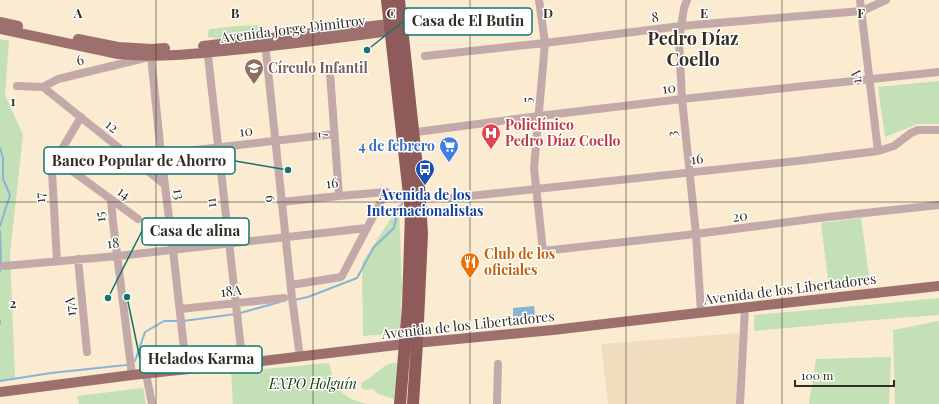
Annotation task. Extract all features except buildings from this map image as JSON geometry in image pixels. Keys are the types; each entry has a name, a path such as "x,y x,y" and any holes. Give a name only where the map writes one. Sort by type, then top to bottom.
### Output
{"highway":[{"path":"387,0 394,27 408,133 420,190 422,234 413,404"},
{"path":"394,27 399,0"},
{"path":"400,404 408,306 411,212 408,133"}],"main road":[{"name":"Avenida Jorge Dimitrov","path":"0,22 118,47 152,52"},
{"name":"Avenida Jorge Dimitrov","path":"0,29 134,56 152,52 207,50 394,27"},
{"name":"Avenida de los Libertadores","path":"0,392 132,375 404,344 552,330 939,286"}],"street":[{"name":"5","path":"539,0 545,43 534,168 543,251"},
{"name":"3","path":"687,0 684,8 679,40 682,99 696,234 701,313"},
{"name":"1A","path":"860,0 878,151"},
{"name":"8","path":"425,56 681,26 862,11 886,0"},
{"name":"9","path":"266,43 281,202 300,357"},
{"name":"11","path":"207,50 242,358"},
{"name":"6","path":"17,86 42,87 58,79 152,52"},
{"name":"13","path":"152,52 160,154 173,250 186,366"},
{"name":"10","path":"408,133 682,99 939,72"},
{"name":"7","path":"330,73 339,196"},
{"name":"12","path":"42,87 164,184"},
{"name":"17","path":"57,262 51,176 56,159 81,117"},
{"name":"16","path":"451,198 878,151 894,146 911,133 918,130 939,130"},
{"name":"10","path":"160,154 334,134"},
{"name":"14","path":"56,159 138,219"},
{"name":"16","path":"281,202 386,192 367,228"},
{"name":"15","path":"111,200 132,375"},
{"name":"20","path":"543,251 939,205"},
{"name":"18","path":"4,266 118,256 367,228"},
{"path":"290,285 341,277 344,274 367,228"},
{"name":"17A","path":"78,259 87,352"},
{"name":"18A","path":"180,309 284,298"},
{"path":"740,404 745,307"},
{"path":"497,404 498,364"},
{"path":"146,374 152,404"}],"shaded area":[{"path":"739,333 736,404 608,404 601,344"}],"green space":[{"path":"262,25 266,30 264,35 223,39 208,37 208,32 210,29"},
{"path":"0,39 9,41 5,95 23,135 10,254 15,378 0,380"},
{"path":"939,81 939,124 918,124 885,137 878,87"},
{"path":"399,206 402,285 400,333 363,336 362,263"},
{"path":"861,218 870,283 829,288 821,223"},
{"path":"939,298 939,315 754,331 754,315"},
{"path":"939,321 939,404 895,404 893,330"},
{"path":"891,357 889,404 809,404 816,359"},
{"name":"EXPO Holguín","path":"329,363 334,382 337,387 352,399 367,404 233,404 231,372"},
{"path":"391,363 397,363 394,399 378,394 373,389 365,390 361,388 364,381"},
{"path":"143,388 146,404 79,404 77,396"}],"water":[{"path":"534,306 535,315 513,317 513,308"}],"waterway":[{"path":"0,148 3,158 3,179 10,195 0,226"},
{"path":"294,300 308,297 357,278 374,247 394,228 398,208 402,204"},
{"path":"0,231 0,271"},
{"path":"240,313 280,302"},
{"path":"183,321 236,314"},
{"path":"135,361 145,332 164,321 178,321"},
{"path":"0,381 51,373 126,365"}],"place":[{"name":"Casa de El Butin","path":"367,50"},
{"name":"Círculo Infantil","path":"254,85"},
{"name":"Policlínico Pedro Díaz Coello","path":"491,150"},
{"name":"4 de febrero","path":"449,163"},
{"name":"Banco Popular de Ahorro","path":"288,170"},
{"name":"Avenida de los Internacionalistas","path":"425,186"},
{"name":"Club de los oficiales","path":"470,279"},
{"name":"Helados Karma","path":"127,297"},
{"name":"Casa de alina","path":"108,298"}],"district":[{"name":"Pedro Díaz Coello","path":"693,49"}]}
